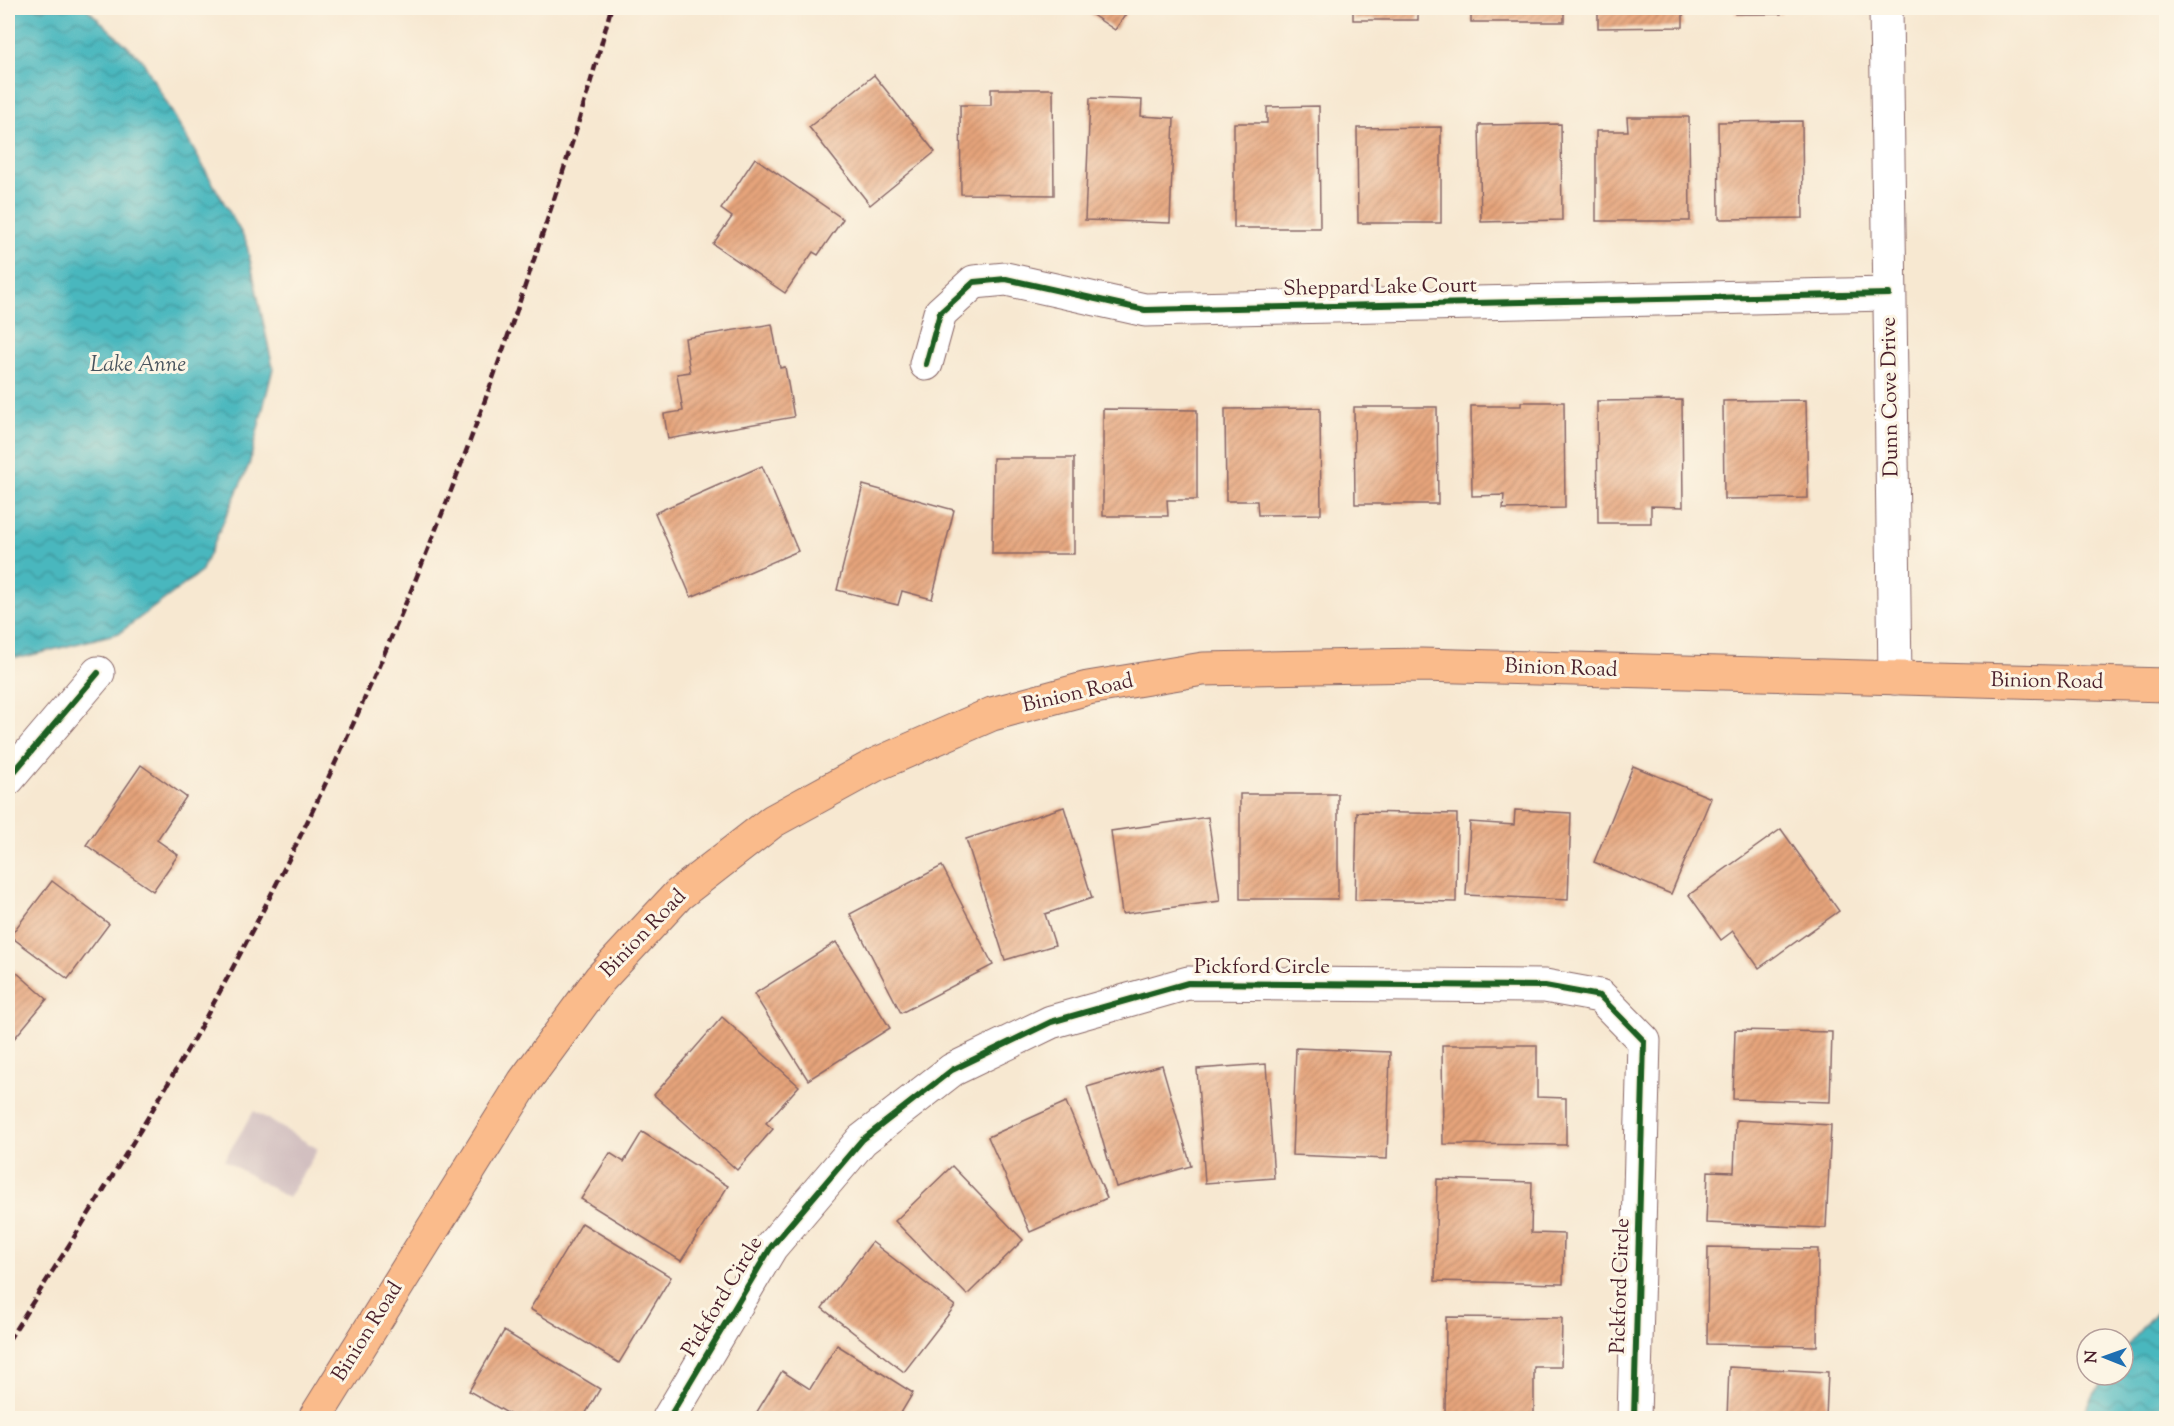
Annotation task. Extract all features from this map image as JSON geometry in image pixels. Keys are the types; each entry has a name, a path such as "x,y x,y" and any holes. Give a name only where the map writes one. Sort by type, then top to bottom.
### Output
{"main road":[{"name":"Binion Road","path":"315,1419 524,1082 600,979 678,895 773,821 897,755 992,714 1088,688 1203,669 1421,665 2166,685"}],"street":[{"name":"Dunn Cove Drive","path":"1886,8 1895,678"},
{"name":"Sheppard Lake Court","path":"926,364 940,313 974,282 1006,279 1145,310 1889,294"},
{"path":"8,779 98,673"},
{"name":"Pickford Circle","path":"669,1419 771,1247 862,1140 952,1070 1051,1022 1188,983 1545,986 1600,996 1644,1041 1634,1419"}],"shaded area":[{"path":"254,1111 318,1149 288,1198 224,1160"}],"water":[{"name":"Lake Anne","path":"8,8 86,8 142,60 246,241 273,368 249,465 201,572 119,633 24,657 8,657"},
{"path":"2166,1300 2166,1418 2081,1418 2098,1387 2135,1387 2135,1336"}],"building":[{"path":"1082,8 1130,8 1115,30"},
{"path":"1353,8 1418,8 1418,20 1353,20"},
{"path":"1471,8 1564,8 1564,22 1471,22"},
{"path":"1598,8 1683,8 1683,27 1598,28"},
{"path":"1735,8 1781,8 1781,14 1735,14"},
{"path":"874,75 935,152 870,205 809,127"},
{"path":"991,89 1053,89 1054,195 961,194 960,105 991,105"},
{"path":"1090,98 1142,100 1141,116 1174,118 1170,223 1085,220"},
{"path":"1319,106 1320,228 1234,228 1234,123 1267,123 1267,107"},
{"path":"1627,117 1689,117 1690,221 1596,221 1596,131 1628,131"},
{"path":"1802,121 1803,218 1719,219 1718,122"},
{"path":"1561,124 1562,220 1481,222 1479,125"},
{"path":"1441,127 1441,223 1358,223 1357,128"},
{"path":"755,158 843,219 818,255 813,252 785,293 713,244 732,217 721,209"},
{"path":"772,324 780,368 785,367 794,417 668,439 664,414 683,411 677,374 690,372 685,338"},
{"path":"1682,400 1683,507 1651,506 1651,523 1598,523 1597,401"},
{"path":"1806,400 1808,498 1724,499 1723,401"},
{"path":"1521,402 1564,402 1565,508 1503,509 1504,495 1472,496 1471,406 1521,406"},
{"path":"1354,407 1437,407 1438,504 1355,504"},
{"path":"1320,408 1321,514 1258,515 1257,501 1226,501 1225,409"},
{"path":"1103,409 1197,410 1197,500 1167,500 1168,516 1103,516"},
{"path":"993,458 1074,458 1074,554 992,554"},
{"path":"762,466 798,551 691,597 655,513"},
{"path":"863,485 954,510 932,599 902,591 898,605 837,590"},
{"path":"141,765 186,797 157,840 178,855 153,891 86,845"},
{"path":"1633,766 1711,798 1671,894 1594,862"},
{"path":"1240,794 1338,794 1338,899 1240,899"},
{"path":"1064,807 1092,898 1045,914 1055,945 1005,960 966,839"},
{"path":"1515,810 1571,813 1568,900 1466,895 1470,822 1514,825"},
{"path":"1357,812 1457,814 1456,902 1355,900"},
{"path":"1208,817 1220,901 1122,914 1111,831"},
{"path":"1781,829 1839,911 1759,968 1733,931 1721,940 1689,895"},
{"path":"942,866 993,965 901,1013 850,914"},
{"path":"52,881 109,924 68,979 10,936"},
{"path":"836,942 890,1028 808,1080 754,994"},
{"path":"8,965 47,999 8,1046"},
{"path":"722,1017 799,1086 766,1123 773,1129 737,1170 654,1095"},
{"path":"1735,1030 1832,1032 1830,1102 1733,1099"},
{"path":"1442,1045 1537,1045 1537,1097 1566,1098 1566,1145 1443,1144"},
{"path":"1296,1048 1390,1052 1387,1159 1292,1155"},
{"path":"1266,1064 1274,1178 1205,1183 1197,1069"},
{"path":"1162,1065 1191,1166 1116,1187 1087,1087"},
{"path":"1066,1102 1107,1198 1030,1232 988,1137"},
{"path":"1736,1120 1831,1125 1826,1228 1706,1223 1708,1171 1734,1172"},
{"path":"642,1132 728,1186 681,1261 581,1199 610,1153 624,1162"},
{"path":"952,1166 1023,1240 967,1295 895,1221"},
{"path":"1437,1179 1532,1182 1531,1233 1564,1234 1563,1284 1435,1281"},
{"path":"582,1223 671,1277 619,1363 530,1309"},
{"path":"872,1242 955,1306 904,1372 822,1308"},
{"path":"1708,1247 1818,1249 1817,1346 1707,1344"},
{"path":"1446,1317 1562,1318 1561,1367 1534,1367 1534,1417 1445,1416"},
{"path":"504,1331 600,1389 583,1418 516,1418 469,1391"},
{"path":"837,1345 913,1393 898,1418 760,1418 755,1415 782,1371 810,1389"},
{"path":"1729,1367 1828,1372 1826,1418 1727,1418"}],"railway":[{"path":"8,1341 175,1072 246,943 337,759 379,666 457,476 560,180 611,8"}],"cycle path":[{"path":"926,364 940,313 974,282 1006,279 1145,310 1889,294"},
{"path":"8,779 98,673"},
{"path":"669,1418 771,1247 862,1140 952,1070 1051,1022 1188,983 1545,986 1600,996 1644,1041 1634,1418"}]}
